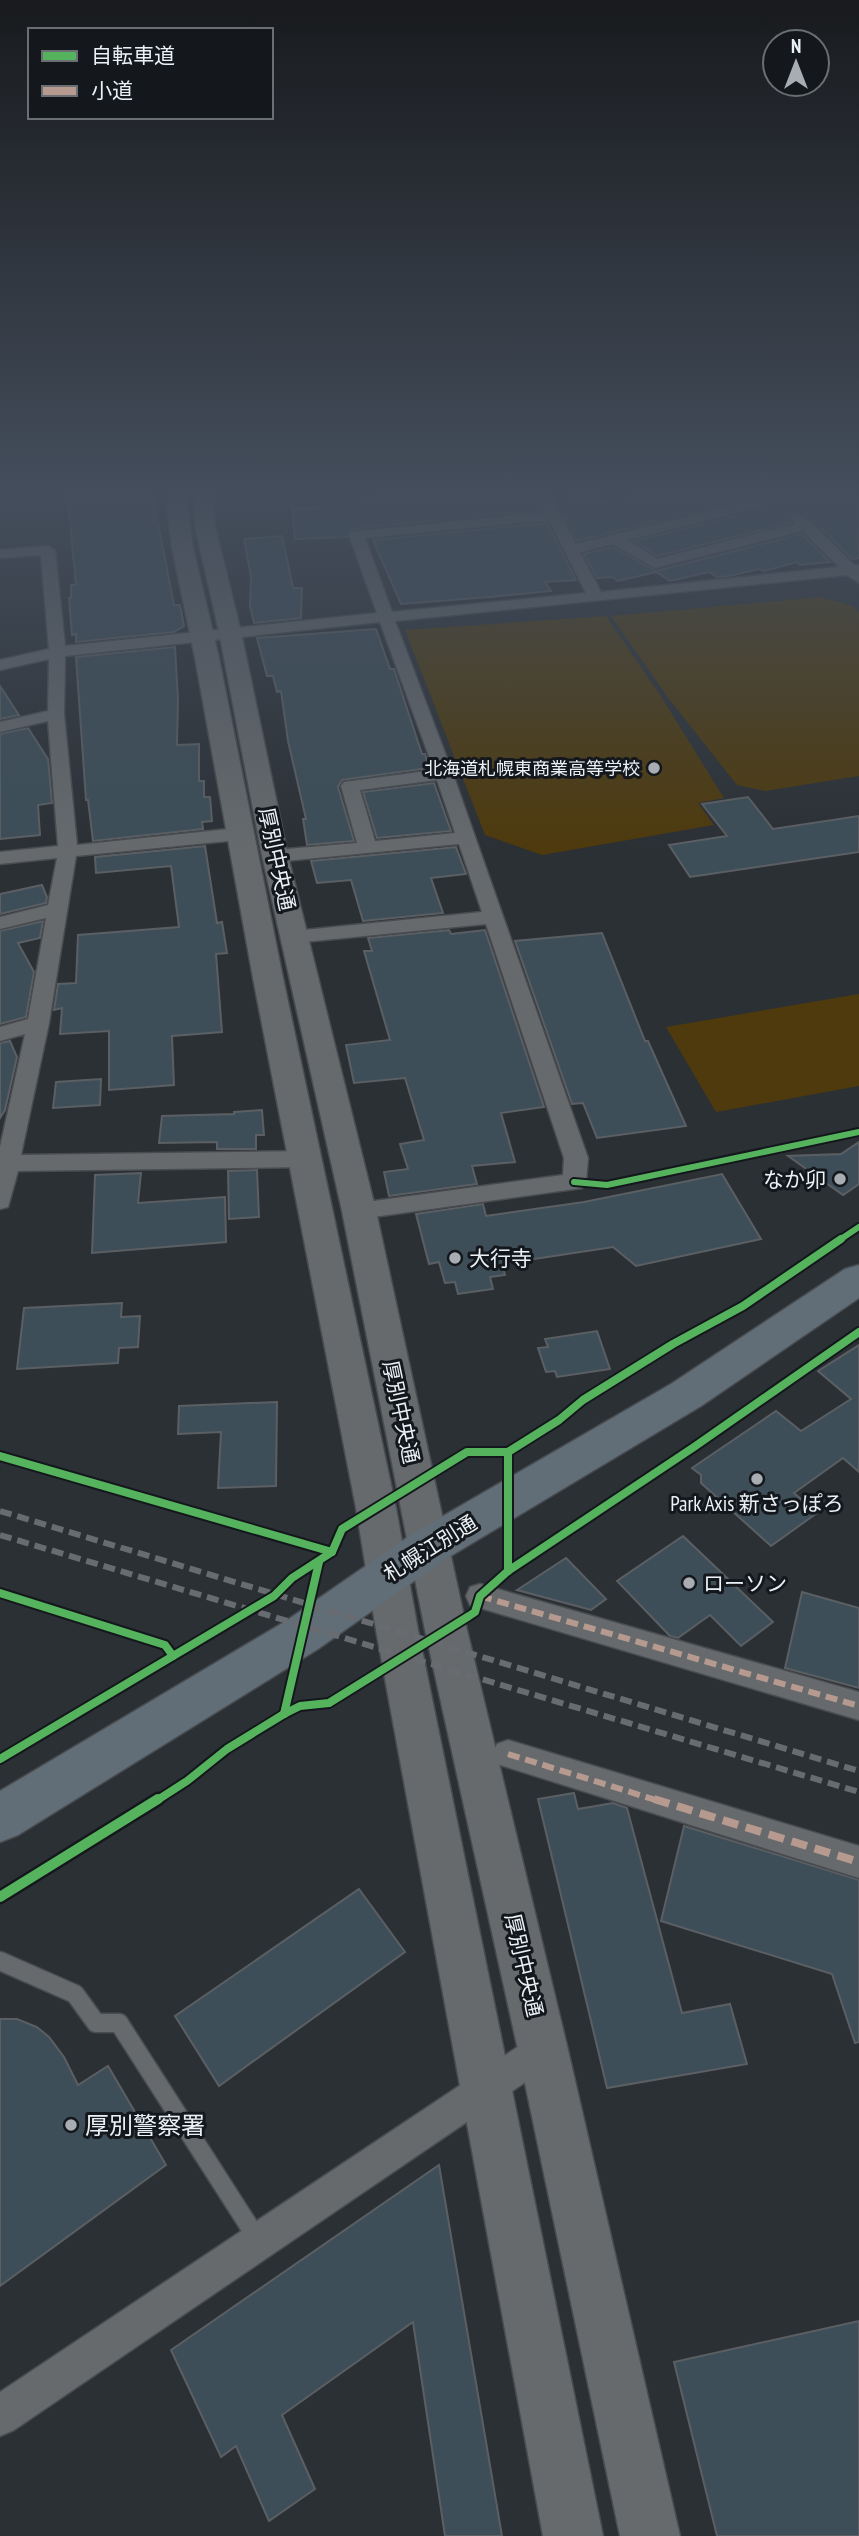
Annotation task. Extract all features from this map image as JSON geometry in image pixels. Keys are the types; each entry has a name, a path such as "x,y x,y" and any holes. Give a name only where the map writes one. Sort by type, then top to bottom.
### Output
{"highway":[{"name":"札幌江別通","path":"0,1818 302,1635 428,1547 686,1395 859,1279"}],"street":[{"path":"1,1192 38,1023 68,849 56,713 57,652 53,610"},
{"name":"厚別中央通","path":"209,610 275,856 359,1211 428,1547 543,2050 642,2532"},
{"name":"厚別中央通","path":"214,610 238,834 376,1508 385,1576 573,2536"},
{"path":"359,1211 574,1182 576,1158 444,774 384,610"},
{"path":"0,665 57,652 463,610"},
{"path":"0,727 56,713"},
{"path":"368,848 350,786 444,774"},
{"path":"0,858 68,849 238,834"},
{"path":"275,856 466,838"},
{"path":"0,923 58,909"},
{"path":"294,937 492,917"},
{"path":"0,1034 38,1023"},
{"path":"8,1163 306,1159"},
{"path":"480,1596 859,1706"},
{"path":"508,1754 859,1862"},
{"path":"0,2416 543,2050"}],"lane":[{"path":"0,1961 75,1994 96,2023 119,2023 258,2242"}],"shaded area":[{"path":"673,610 857,610 859,776 765,791 737,785 666,695 611,616"},
{"path":"606,616 660,695 724,798 698,803 714,825 542,855 485,835 405,630"},
{"path":"859,994 859,1086 716,1112 666,1027"}],"building":[{"path":"70,610 181,610 184,626 174,632 76,642 76,634 72,635"},
{"path":"251,610 301,610 301,618 254,623"},
{"path":"376,629 390,669 394,669 429,768 342,780 338,787 354,841 307,845 303,819 306,819 288,741 281,691 277,692 273,676 267,676 257,638"},
{"path":"175,647 177,745 199,744 199,781 204,781 204,797 210,797 212,821 202,822 203,829 93,841 86,800 76,657"},
{"path":"0,686 19,715 0,719"},
{"path":"28,728 48,759 52,803 38,805 40,835 0,839 0,734"},
{"path":"434,783 451,831 377,838 363,792"},
{"path":"748,797 773,829 859,816 859,852 690,877 669,845 727,836 702,804"},
{"path":"205,846 217,923 222,922 227,953 216,954 222,1032 172,1036 174,1085 109,1090 109,1031 60,1034 62,1008 54,1010 58,984 76,983 78,935 179,927 171,866 96,873 95,857"},
{"path":"456,847 466,874 431,878 443,913 363,921 351,880 317,883 311,861"},
{"path":"42,885 47,897 46,903 0,914 0,894"},
{"path":"43,921 40,938 18,943 34,972 26,1017 0,1024 0,931"},
{"path":"449,930 451,934 485,930 544,1107 501,1113 515,1162 472,1166 477,1184 389,1196 384,1172 408,1169 400,1144 424,1140 405,1078 354,1083 346,1045 390,1040 364,951 372,951 368,938"},
{"path":"602,933 645,1041 648,1041 686,1126 597,1138 583,1103 572,1104 515,941"},
{"path":"10,1041 17,1057 5,1110 0,1118 0,1043"},
{"path":"101,1079 100,1105 53,1108 56,1082"},
{"path":"262,1110 264,1135 256,1135 256,1149 217,1149 217,1142 159,1143 162,1116 234,1114"},
{"name":"なか卯","path":"859,1142 859,1184 843,1195 788,1156 841,1154"},
{"path":"257,1170 259,1217 229,1219 228,1171"},
{"path":"141,1173 138,1203 225,1197 226,1242 92,1253 95,1175"},
{"path":"722,1174 761,1239 636,1266 613,1247 502,1264 505,1275 490,1277 493,1289 458,1294 455,1282 445,1283 439,1262 429,1264 416,1214 483,1204 486,1216 584,1202"},
{"path":"122,1303 121,1317 140,1316 138,1347 119,1348 118,1363 17,1369 24,1308"},
{"path":"597,1331 610,1369 557,1377 555,1371 546,1372 538,1348 548,1347 545,1339"},
{"name":"Park Axis 新さっぽろ","path":"859,1345 859,1472 843,1458 794,1493 817,1513 771,1546 701,1483 701,1475 692,1468 776,1411 801,1431 851,1399 818,1371"},
{"path":"277,1402 276,1486 218,1488 221,1432 178,1434 179,1406"},
{"path":"683,1536 773,1622 741,1646 710,1615 678,1638 670,1636 617,1581"},
{"path":"566,1558 606,1599 591,1610 517,1590"},
{"path":"802,1592 859,1608 859,1688 785,1668"},
{"path":"574,1793 578,1809 613,1803 627,1808 682,2013 730,2004 747,2064 607,2088 538,1799"},
{"path":"684,1826 859,1880 859,2042 855,2043 832,1974 661,1921"},
{"path":"359,1889 405,1952 219,2086 175,2016"},
{"name":"厚別警察署","path":"0,2019 17,2019 37,2027 49,2037 64,2057 78,2085 108,2066 166,2165 0,2286"},
{"path":"439,2165 502,2536 445,2536 413,2322 282,2415 315,2489 269,2521 236,2446 221,2457 171,2350"},
{"path":"859,2321 859,2536 717,2536 674,2362"}],"railway":[{"path":"0,1511 859,1771"},
{"path":"0,1535 859,1792"}],"marked path":[{"path":"480,1596 859,1706"},
{"path":"508,1754 859,1862"}],"cycle path":[{"path":"574,1182 607,1185 859,1132"},
{"path":"0,1759 274,1596 292,1578 332,1552 342,1529 467,1452 508,1452 559,1420 583,1400 673,1344 743,1306 859,1227"},
{"path":"0,1897 187,1781 227,1749 284,1714 300,1706 329,1703 469,1616 475,1612 480,1596 508,1571 694,1447 859,1332"},
{"path":"508,1452 508,1571"},
{"path":"0,1456 332,1552"},
{"path":"284,1714 319,1562"},
{"path":"0,1593 165,1645 173,1656"}],"place":[{"name":"北海道札幌東商業高等学校","path":"654,768"},
{"name":"なか卯","path":"840,1179"},
{"name":"大行寺","path":"455,1258"},
{"name":"Park Axis 新さっぽろ","path":"757,1479"},
{"name":"ローソン","path":"689,1583"},
{"name":"厚別警察署","path":"71,2125"}]}
